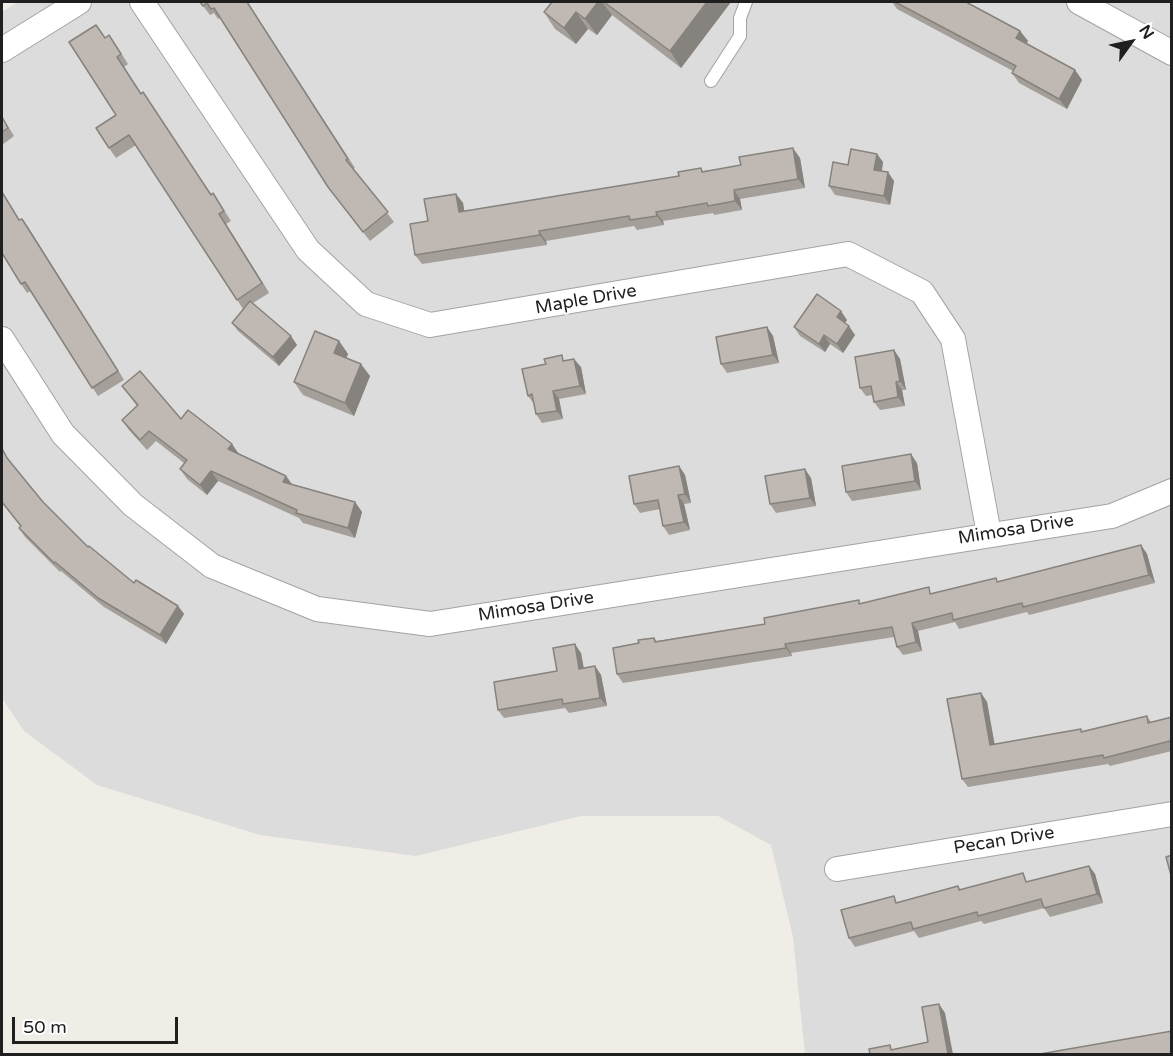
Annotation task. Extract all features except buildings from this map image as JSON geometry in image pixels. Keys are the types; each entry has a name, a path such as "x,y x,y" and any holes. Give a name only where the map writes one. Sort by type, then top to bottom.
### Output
{"street":[{"path":"2,50 79,2"},
{"name":"Maple Drive","path":"142,2 308,250 366,304 430,325 848,254 922,292 953,339 989,534"},
{"path":"1079,2 1172,53"},
{"name":"Mimosa Drive","path":"2,339 63,434 133,505 212,566 317,609 430,624 1112,516 1172,491"},
{"name":"Pecan Drive","path":"837,868 1172,814"}],"lane":[{"path":"711,81 740,36 740,18 746,2"}],"shaded area":[{"path":"18,2 1171,2 1171,1054 805,1054 793,937 771,845 718,816 581,816 416,856 260,835 97,785 24,731 2,698 2,12"}]}
